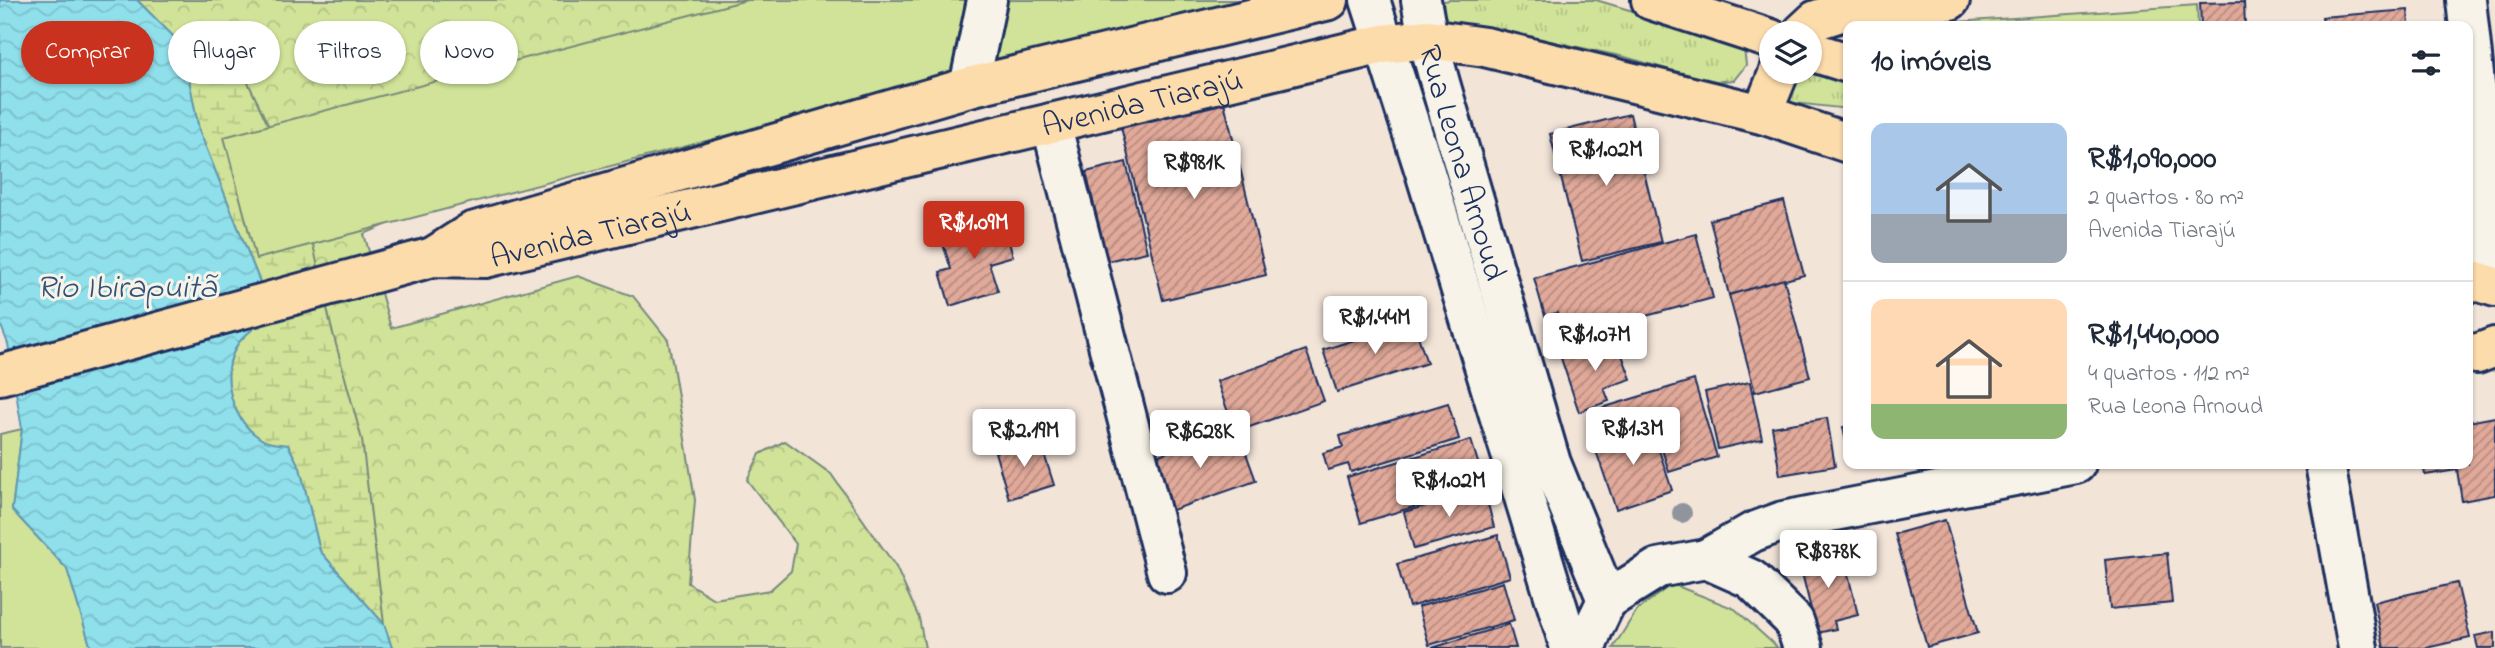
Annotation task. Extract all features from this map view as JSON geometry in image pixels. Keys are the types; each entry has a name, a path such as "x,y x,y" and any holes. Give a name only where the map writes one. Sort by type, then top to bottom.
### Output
{"main road":[{"name":"Avenida Tiarajú","path":"0,375 433,257 472,232 969,87 1329,0"},
{"path":"1651,0 1759,34"},
{"path":"1814,21 1847,10 1950,0"},
{"name":"Avenida Tiarajú","path":"433,257 485,258 1383,44 1428,39 1485,47 1762,114 1843,141"},
{"path":"1822,54 1843,61"},
{"path":"1762,114 1774,84"}],"street":[{"path":"969,87 987,0"},
{"name":"Rua Leona Arnoud","path":"1370,0 1429,184 1570,648"},
{"name":"Rua Leona Arnoud","path":"1421,0 1428,39 1551,463 1607,600"},
{"path":"2466,0 2468,21"},
{"path":"2473,65 2491,233 2484,285"},
{"path":"1051,123 1167,573"},
{"path":"1586,648 1607,600 1658,568 1706,559 1753,532 1783,521 2050,469"},
{"path":"2326,469 2358,648"},
{"path":"1706,559 1751,579 1794,621 1802,648"}],"green space":[{"path":"137,0 943,0 530,164 364,234 391,328 578,276 633,296 668,340 673,366 695,500 688,583 714,599 770,590 791,571 796,544 747,480 760,454 785,441 831,474 896,567 919,618 925,648 392,648 384,624 320,551 300,468 236,345 190,84 280,84 280,21 168,21 168,31"},
{"path":"747,0 1244,0 256,259 224,137 426,84 518,84 518,60"},
{"path":"1596,0 1730,40 1744,49 1746,65 1734,80 1712,82 1625,57 1535,38 1455,28 1439,19 1440,2"},
{"path":"2197,5 2198,21 1970,21"},
{"path":"1822,73 1843,77 1843,108 1785,102 1793,84 1822,84"},
{"path":"190,84 249,84 303,199 331,326 362,440 384,624 320,551 300,468 288,445 267,442 251,431 242,421 231,398 231,359 240,340 259,324 261,285 199,130"},
{"path":"22,429 12,510 67,569 91,648 0,648 0,434"},
{"path":"1672,584 1735,609 1778,648 1613,648 1637,610"}],"water":[{"name":"Rio Ibirapuitã","path":"0,0 137,0 168,31 168,84 190,84 199,130 261,285 259,324 240,340 231,359 231,397 242,421 251,431 267,442 288,445 300,468 320,551 384,624 392,648 91,648 67,569 12,510 22,429 8,344 0,323"}],"building":[{"path":"2244,2 2245,21 2201,21 2200,3"},
{"path":"2408,10 2409,21 2322,21 2322,17"},
{"path":"1224,102 1266,275 1163,300 1121,127"},
{"path":"1630,114 1661,242 1582,261 1550,134"},
{"path":"1126,162 1147,252 1107,261 1086,172"},
{"path":"1784,201 1804,275 1729,295 1710,220"},
{"path":"1002,219 1013,256 989,263 998,291 950,306 940,272 951,269 941,238"},
{"path":"1696,234 1713,298 1564,338 1557,313 1545,316 1534,278"},
{"path":"1784,279 1810,377 1755,392 1729,295"},
{"path":"1413,321 1427,363 1337,392 1323,350"},
{"path":"1616,339 1631,379 1604,388 1609,401 1579,412 1561,358"},
{"path":"1306,350 1324,401 1235,432 1217,381"},
{"path":"1694,380 1717,457 1669,472 1654,423 1600,439 1592,411"},
{"path":"1750,382 1762,439 1718,449 1705,392"},
{"path":"1448,403 1459,439 1351,472 1348,464 1328,470 1323,453 1343,447 1340,436"},
{"path":"2495,417 2495,495 2462,501 2457,470 2425,475 2424,469 2473,469 2473,421"},
{"path":"1827,418 1835,466 1780,475 1772,427"},
{"path":"1651,426 1672,490 1616,509 1594,445"},
{"path":"1227,430 1239,434 1256,481 1164,513 1145,460"},
{"path":"1039,438 1054,485 1009,499 995,452"},
{"path":"1471,440 1485,485 1361,523 1347,477"},
{"path":"1484,489 1494,527 1414,549 1404,512"},
{"path":"1945,520 1978,633 1927,647 1895,534"},
{"path":"1498,535 1510,577 1409,607 1397,564"},
{"path":"1842,550 1858,615 1834,621 1836,629 1817,633 1799,561"},
{"path":"2167,553 2172,603 2110,609 2105,560"},
{"path":"1503,582 1514,620 1429,645 1418,607"},
{"path":"2457,583 2470,638 2426,648 2384,648 2374,602"},
{"path":"1509,624 1516,648 1432,648"},
{"path":"2495,632 2495,648 2478,648 2475,636"}]}
